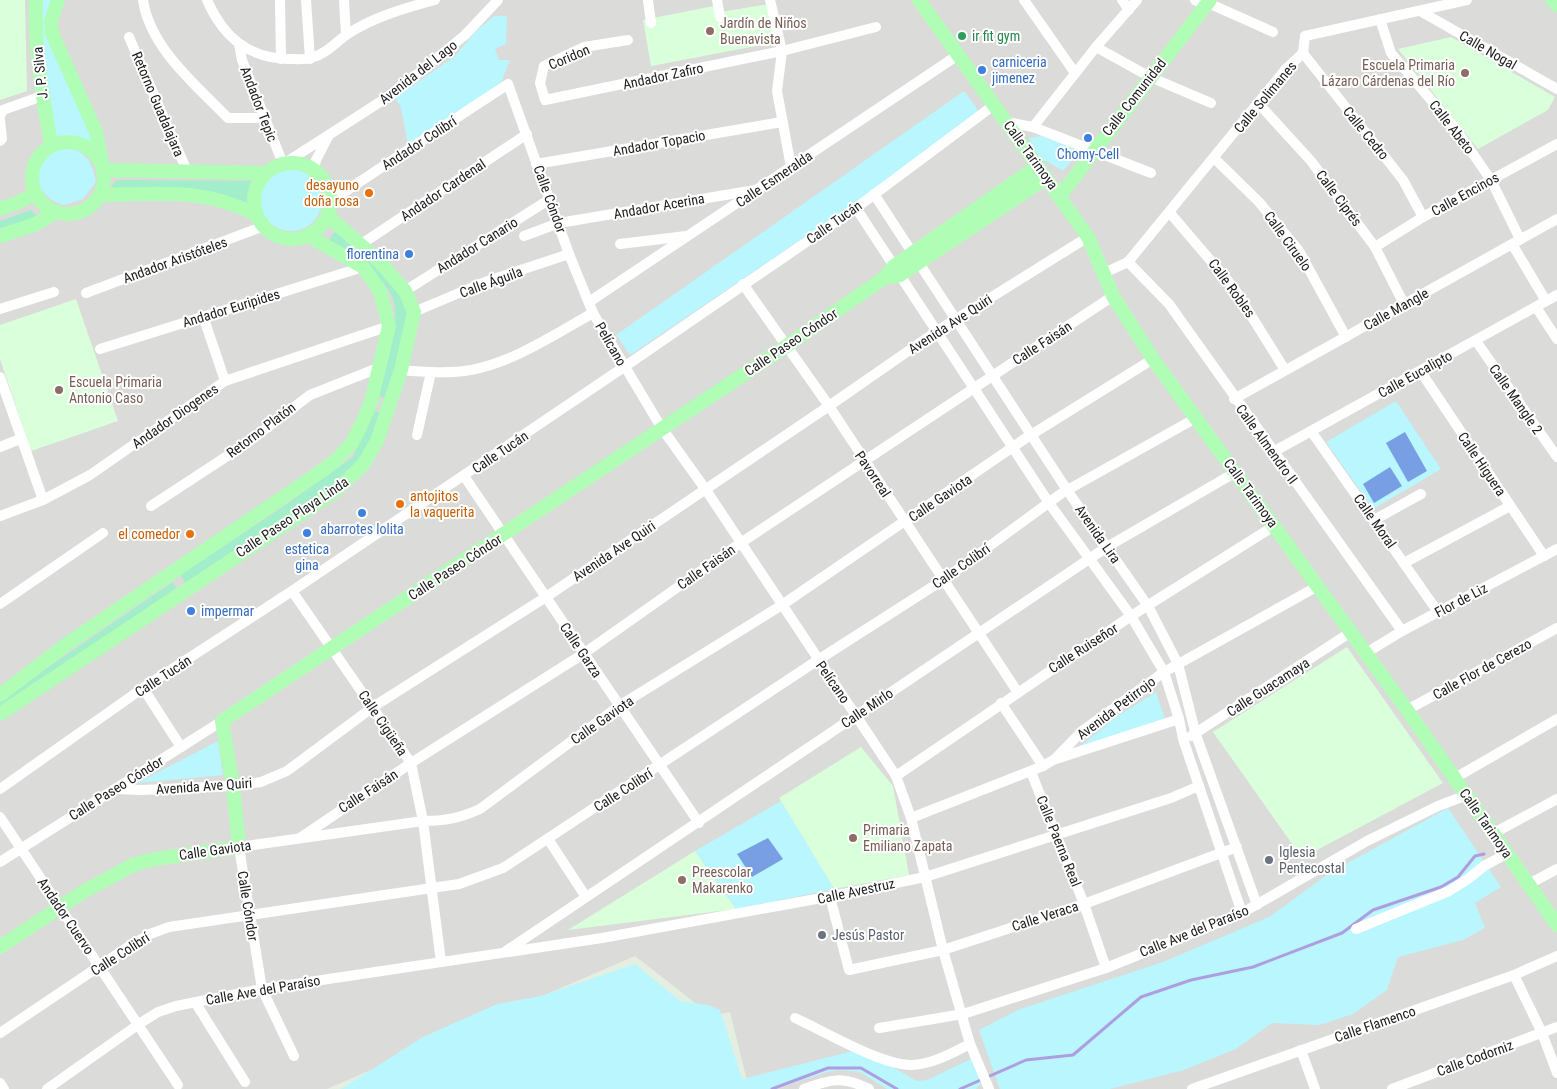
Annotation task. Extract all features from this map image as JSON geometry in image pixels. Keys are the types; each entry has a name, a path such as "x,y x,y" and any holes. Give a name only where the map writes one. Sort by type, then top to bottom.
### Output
{"street":[{"name":"J. P. Silva","path":"36,0 35,21 42,96 51,145"},
{"path":"58,0 51,22 52,33 96,132 103,167 104,182 100,195 85,210 75,214 55,212 44,205 35,193 32,170 36,159 51,145 67,141 84,145 91,149 103,167"},
{"path":"143,0 145,14 153,32 170,56 228,118 265,118"},
{"path":"207,0 213,13 238,44 265,58 281,59 310,59 329,50 346,35 400,9 435,0"},
{"path":"280,0 281,59"},
{"path":"306,0 310,59"},
{"path":"344,0 346,35"},
{"name":"Avenida del Lago","path":"284,164 394,94 465,35 498,0"},
{"path":"648,0 651,23"},
{"path":"716,0 720,17"},
{"path":"770,0 782,51 777,91 792,167"},
{"name":"Calle Tarimoya","path":"919,0 1088,237 1113,296 1153,359 1407,710 1557,924"},
{"path":"1024,0 1076,73"},
{"path":"1122,0 1129,10"},
{"path":"1033,127 1096,47 1137,0"},
{"name":"Calle Solimanes","path":"1104,273 1128,262 1170,213 1285,70 1303,52 1305,36 1467,0"},
{"path":"1552,0 1557,5"},
{"path":"1205,2 1273,32"},
{"name":"Calle Comunidad","path":"1060,196 1205,2"},
{"name":"Calle Nogal","path":"1420,11 1557,89"},
{"name":"Calle Abeto","path":"1380,19 1391,53 1454,128 1491,180 1516,242 1546,301"},
{"name":"Andador Zafiro","path":"544,100 782,51 876,26"},
{"name":"Retorno Guadalajara","path":"130,37 187,171"},
{"name":"Coridon","path":"544,100 540,83 544,66 584,47 628,40"},
{"name":"Andador Tepic","path":"238,44 242,60 284,164"},
{"path":"1096,47 1150,76 1211,103"},
{"name":"Calle Cedro","path":"1303,52 1403,180 1423,217"},
{"name":"Calle Esmeralda","path":"589,302 958,55"},
{"name":"Calle Cóndor","path":"508,84 569,254 593,314"},
{"name":"Andador Colibrí","path":"328,209 508,84"},
{"path":"0,116 4,110 42,96"},
{"name":"Calle Ciprés","path":"1258,103 1310,161 1375,247 1404,304"},
{"name":"Calle Tucán","path":"0,789 143,688 464,476 742,284 856,208 994,105"},
{"path":"0,120 2,139 0,141"},
{"name":"Andador Topacio","path":"536,164 782,122"},
{"path":"1007,122 1033,127 1151,173"},
{"name":"Avenida del Lago","path":"314,170 316,160 330,134"},
{"name":"Andador Cardenal","path":"360,245 527,134"},
{"name":"Calle Encinos","path":"1375,247 1423,217 1557,144"},
{"name":"Calle Ciruelo","path":"1214,158 1259,202 1299,251 1346,337"},
{"path":"103,167 266,173 284,164 295,163 314,170 324,182 328,209 404,290 414,312"},
{"name":"Calle Paseo Cóndor","path":"0,862 181,747 503,535 661,427 788,345 1042,172"},
{"path":"261,220 255,192 266,173"},
{"name":"Andador Acerina","path":"524,236 559,223 758,189"},
{"path":"0,209 18,203 35,193"},
{"name":"Avenida Lira","path":"874,194 1067,490 1148,606 1178,664 1196,734 1257,905"},
{"path":"100,195 199,195 233,203 261,220 271,232 289,238 307,235 315,230 328,209"},
{"name":"Andador Canario","path":"404,290 550,200"},
{"name":"Avenida Lira","path":"856,208 1049,502 1131,616 1164,672 1179,719 1183,739 1242,913"},
{"path":"0,236 36,224 55,212"},
{"name":"Calle Robles","path":"1170,213 1234,288 1285,370"},
{"name":"Calle Mangle","path":"1234,398 1557,219"},
{"name":"Andador Aristóteles","path":"86,292 261,220"},
{"name":"Calle Paseo Playa Linda","path":"0,695 67,644 335,461 352,443 371,402 378,368 386,346 389,326 380,291 363,267 307,235"},
{"path":"620,244 688,236"},
{"name":"Avenida Ave Quiri","path":"115,789 233,786 261,782 287,770 373,707 546,597 706,490 937,331 1088,237"},
{"name":"Calle Águila","path":"414,312 485,282 569,254"},
{"name":"Calle Almendro II","path":"1128,262 1169,304 1234,398 1402,631"},
{"name":"Andador Euripides","path":"100,348 363,267"},
{"name":"Pavorreal","path":"742,284 788,345 865,462 906,520 943,580 1017,691"},
{"path":"0,309 54,292"},
{"name":"Calle Eucalipto","path":"1273,452 1421,372 1557,295"},
{"name":"Calle Faisán","path":"299,838 411,763 583,654 739,544 1113,296"},
{"path":"1536,307 1557,339"},
{"name":"Calle Paseo Playa Linda","path":"0,714 334,492 349,480 363,465 377,441 401,370 414,312"},
{"path":"401,370 431,372 471,370 502,360 593,314"},
{"name":"Pelícano","path":"593,314 661,427 706,490 739,544 896,776 911,818 943,950 963,1014 970,1044 987,1084"},
{"path":"203,316 225,381"},
{"name":"Andador Diogenes","path":"0,516 43,500 90,475 225,381 389,326"},
{"name":"Calle Mangle 2","path":"1476,341 1557,457"},
{"name":"Calle Gaviota","path":"0,947 83,892 135,864 155,859 299,838 423,821 460,819 480,809 619,706 782,605 1031,435 1153,359"},
{"name":"Retorno Platón","path":"151,506 244,445 310,395 378,368"},
{"path":"417,435 431,372"},
{"name":"Calle Higuera","path":"1421,372 1544,556"},
{"path":"0,377 20,439 43,500"},
{"path":"371,402 390,406"},
{"name":"Calle Colibrí","path":"0,1034 131,944 168,927 432,888 481,878 503,868 818,660 943,580 1067,490 1196,418"},
{"name":"Calle Moral","path":"1311,431 1438,612"},
{"path":"0,447 20,439"},
{"name":"Calle Mirlo","path":"503,953 1107,547 1236,472"},
{"name":"Calle Garza","path":"464,476 699,823"},
{"path":"1374,520 1421,494"},
{"path":"1404,563 1510,506"},
{"name":"Calle Ruiseñor","path":"896,776 1017,691 1131,616 1274,526"},
{"path":"0,604 103,533"},
{"name":"Flor de Liz","path":"1366,653 1402,631 1557,550"},
{"path":"172,572 184,590"},
{"name":"Avenida Petirrojo","path":"911,818 1043,766 1055,759 1082,731 1164,672 1318,586"},
{"name":"Calle Cigüeña","path":"292,591 411,763 423,821 440,962"},
{"name":"Calle Flor de Cerezo","path":"1407,710 1557,628"},
{"name":"Calle Guacamaya","path":"1183,739 1196,734 1351,632"},
{"path":"143,688 181,747"},
{"path":"1000,703 1043,766"},
{"path":"1055,759 1179,719"},
{"path":"1455,778 1557,719"},
{"name":"Calle Cóndor","path":"222,720 233,786 239,847 262,989 294,1056"},
{"name":"Calle Paerna Real","path":"1031,772 1084,904 1106,968"},
{"name":"Calle Avestruz","path":"503,953 602,938 830,897 925,877 1172,798 1199,786"},
{"name":"Calle Ave del Paraíso","path":"879,1028 963,1014 1106,968 1242,913 1367,841 1438,806 1467,795"},
{"path":"1494,833 1557,799"},
{"name":"Andador Cuervo","path":"0,817 60,909 101,966 178,1085"},
{"path":"548,839 586,897"},
{"name":"Calle Veraca","path":"830,897 849,970 943,950 1084,904 1237,847"},
{"path":"1356,929 1448,891 1468,879 1484,866 1508,853"},
{"path":"1528,884 1557,869"},
{"name":"Calle Ave del Paraíso","path":"48,1089 158,1012 195,1002 262,989 503,953"},
{"name":"Calle Flamenco","path":"1192,1089 1514,976 1557,956"},
{"path":"1514,976 1542,1033 1557,1073"},
{"path":"195,1002 245,1082"},
{"path":"795,1018 874,1056 895,1063 912,1065 936,1061 970,1044"},
{"name":"Calle Codorniz","path":"1392,1089 1557,1027"},
{"path":"1301,1050 1315,1089"},
{"path":"804,1089 828,1080 852,1080 868,1089"},
{"path":"0,1083 4,1089"}],"shaded area":[{"path":"0,0 1557,0 1557,1089 749,1089 730,1012 712,1016 635,956 327,1089 0,1089"},
{"path":"0,0 25,0 27,91 0,100"},
{"path":"39,0 53,0 46,25 94,143 68,136 53,137 38,43"},
{"name":"Jardín de Niños Buenavista","path":"769,4 777,42 651,66 643,20 719,5 721,12"},
{"path":"494,16 507,16 506,44 495,49 499,60 510,60 501,83 408,145 401,108 395,98 455,56 475,32"},
{"name":"Escuela Primaria Lázaro Cárdenas del Río","path":"1451,37 1555,97 1548,110 1478,149 1398,49"},
{"path":"964,91 983,117 630,355 616,335"},
{"path":"1041,136 1081,150 1063,171 1046,161 1037,160 1029,138"},
{"path":"65,147 78,151 87,158 96,182 83,199 64,205 44,193 39,185 38,176 40,166 45,158 53,151"},
{"path":"285,169 297,169 313,178 320,188 322,200 320,212 313,222 297,231 285,231 274,226 265,217 260,206 260,194 265,183 274,174"},
{"path":"117,180 257,181 254,188 253,208 222,194 115,191 112,185"},
{"path":"31,210 38,217 0,230 0,221"},
{"path":"338,231 381,266 410,306 391,399 376,396 388,359 394,331 395,317 391,294 380,279 330,240 331,235"},
{"name":"Escuela Primaria Antonio Caso","path":"76,299 118,421 31,451 0,359 0,325"},
{"path":"1396,401 1441,469 1373,509 1326,442"},
{"path":"371,411 385,413 366,455 347,476 188,586 180,575 284,506 353,457"},
{"path":"1405,432 1427,471 1408,482 1386,443"},
{"path":"1390,467 1402,486 1374,503 1363,484"},
{"path":"173,582 176,588 0,712 0,700"},
{"path":"1347,647 1443,783 1302,858 1213,732"},
{"path":"1156,692 1165,719 1075,750 1118,716"},
{"path":"218,741 223,775 137,783"},
{"name":"Primaria Emiliano Zapata","path":"861,747 893,786 909,875 834,889 779,798"},
{"path":"781,801 834,889 736,909 695,851"},
{"path":"1448,808 1501,887 1475,903 1485,928 1463,940 1398,957 1387,990 1353,1014 1320,1025 1272,1023 1236,1049 1184,1070 1110,1089 1000,1089 979,1030 1020,1009 1163,962 1269,917 1331,872"},
{"path":"768,838 783,859 752,877 737,854"},
{"name":"Preescolar Makarenko","path":"695,851 736,909 568,930"},
{"path":"635,964 680,1001 708,1005 720,1010 742,1079 861,1049 917,1081 927,1080 973,1058 984,1081 976,1089 887,1089 860,1072 840,1070 827,1072 776,1089 341,1089 423,1037 497,1004 541,996"}],"waterway":[{"path":"960,1089 1026,1060 1073,1055 1141,997 1191,980 1253,967 1342,933 1373,910 1441,887 1458,877 1475,856 1484,854"},
{"path":"772,1089 828,1068 861,1068 897,1089"}],"place":[{"name":"Jardín de Niños Buenavista","path":"710,31"},
{"name":"ir fit gym","path":"962,36"},
{"name":"carniceria jimenez","path":"982,70"},
{"name":"Escuela Primaria Lázaro Cárdenas del Río","path":"1465,73"},
{"name":"Chomy-Cell","path":"1088,138"},
{"name":"desayuno doña rosa","path":"369,193"},
{"name":"florentina","path":"409,254"},
{"name":"Escuela Primaria Antonio Caso","path":"59,390"},
{"name":"antojitos la vaquerita","path":"400,504"},
{"name":"abarrotes lolita","path":"362,513"},
{"name":"estetica gina","path":"307,533"},
{"name":"el comedor","path":"190,534"},
{"name":"impermar","path":"191,611"},
{"name":"Primaria Emiliano Zapata","path":"853,838"},
{"name":"Iglesia Pentecostal","path":"1269,860"},
{"name":"Preescolar Makarenko","path":"682,880"},
{"name":"Jesús Pastor","path":"822,935"}]}
